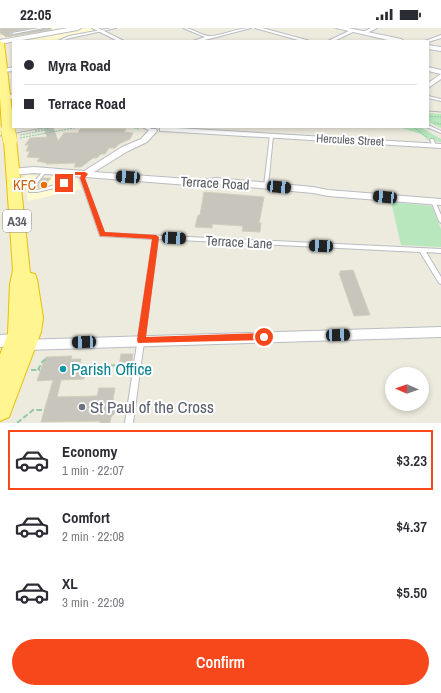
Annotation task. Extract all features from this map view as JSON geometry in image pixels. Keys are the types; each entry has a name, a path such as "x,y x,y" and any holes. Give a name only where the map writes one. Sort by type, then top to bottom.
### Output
{"highway":[{"name":"A34","path":"0,43 3,70 9,97 3,116 14,134 12,172 22,270 28,277 32,318 31,332 14,341 0,379"},
{"name":"A34","path":"0,409 14,341"}],"main road":[{"path":"15,40 75,28"},
{"path":"341,28 396,40"},
{"path":"0,43 12,41"},
{"path":"429,47 441,49"}],"street":[{"path":"94,28 120,40"},
{"path":"185,28 217,40"},
{"path":"199,40 249,28"},
{"path":"257,28 304,40"},
{"path":"363,33 375,28"},
{"path":"332,40 353,31"},
{"path":"429,40 441,36"},
{"path":"3,70 12,69"},
{"path":"429,69 441,72"},
{"path":"429,85 441,76"},
{"path":"85,174 126,149 144,141 156,129"},
{"name":"Hercules Street","path":"156,129 436,144"},
{"name":"Terrace Road","path":"12,172 29,170 201,183 216,182 437,201"},
{"path":"14,341 141,340 441,332"}],"lane":[{"path":"13,34 43,28"},
{"path":"62,40 69,37 115,28"},
{"path":"429,97 441,100"},
{"path":"429,126 441,132"},
{"path":"143,128 156,129"},
{"path":"266,186 271,136"},
{"path":"45,171 30,188 31,191 61,185 72,173"},
{"name":"Terrace Lane","path":"85,174 82,178 102,234 441,251"},
{"path":"437,201 441,221"},
{"path":"129,423 156,237"},
{"path":"422,250 441,282"}],"path":[{"path":"429,116 441,117"},
{"path":"433,122 441,124"},
{"path":"14,134 24,128"},
{"path":"35,131 50,128"},
{"path":"14,134 56,131 73,128"},
{"path":"414,128 423,134"},
{"path":"14,134 46,130 56,131"},
{"path":"38,370 42,362 46,359"},
{"path":"79,367 119,365"},
{"path":"17,423 33,410 45,410"}],"shaded area":[{"path":"0,28 29,28 32,30 44,28 67,28 5,40 0,33"},
{"path":"88,28 100,31 60,40 22,40"},
{"path":"27,175 77,179 81,189 28,201 24,177"}],"green space":[{"path":"429,113 441,114 441,128 429,122"},
{"path":"401,128 422,128 441,139 441,142 428,140 421,134"},
{"path":"391,202 432,206 441,229 441,247 401,245"}],"building":[{"path":"0,28 31,28 10,33 13,35 45,28 51,28 51,30 6,37 0,33"},
{"path":"44,128 53,128 58,141 64,133 78,133 80,129 126,129 124,132 133,133 130,139 119,144 115,148 109,148 105,154 101,154 97,158 93,158 81,167 74,167 76,163 46,164 47,163 37,161 40,158 27,157 30,151 26,151 29,145 25,145 30,138 47,137"},
{"path":"43,178 51,178 44,186 35,188"},
{"path":"204,192 264,197 259,223 261,223 260,232 242,231 243,226 212,224 212,228 195,227 198,215 200,215"},
{"path":"353,270 370,315 354,316 339,273 341,273 340,271"},
{"path":"121,354 133,354 131,367 119,367"},
{"name":"St Paul of the Cross","path":"72,356 71,359 81,359 79,368 86,368 84,379 61,380 57,397 97,396 99,388 115,388 113,399 118,404 117,411 111,417 110,423 99,423 100,421 41,422 53,380 37,381 44,360 46,357"}],"tram line":[{"path":"429,111 441,112"},
{"path":"0,136 43,128"}],"place":[{"name":"KFC","path":"44,185"},
{"name":"Parish Office","path":"63,369"},
{"name":"St Paul of the Cross","path":"82,407"}],"route":[{"path":"64,183 72,173 85,174 82,178 102,234 156,237 141,340 264,337"}]}
